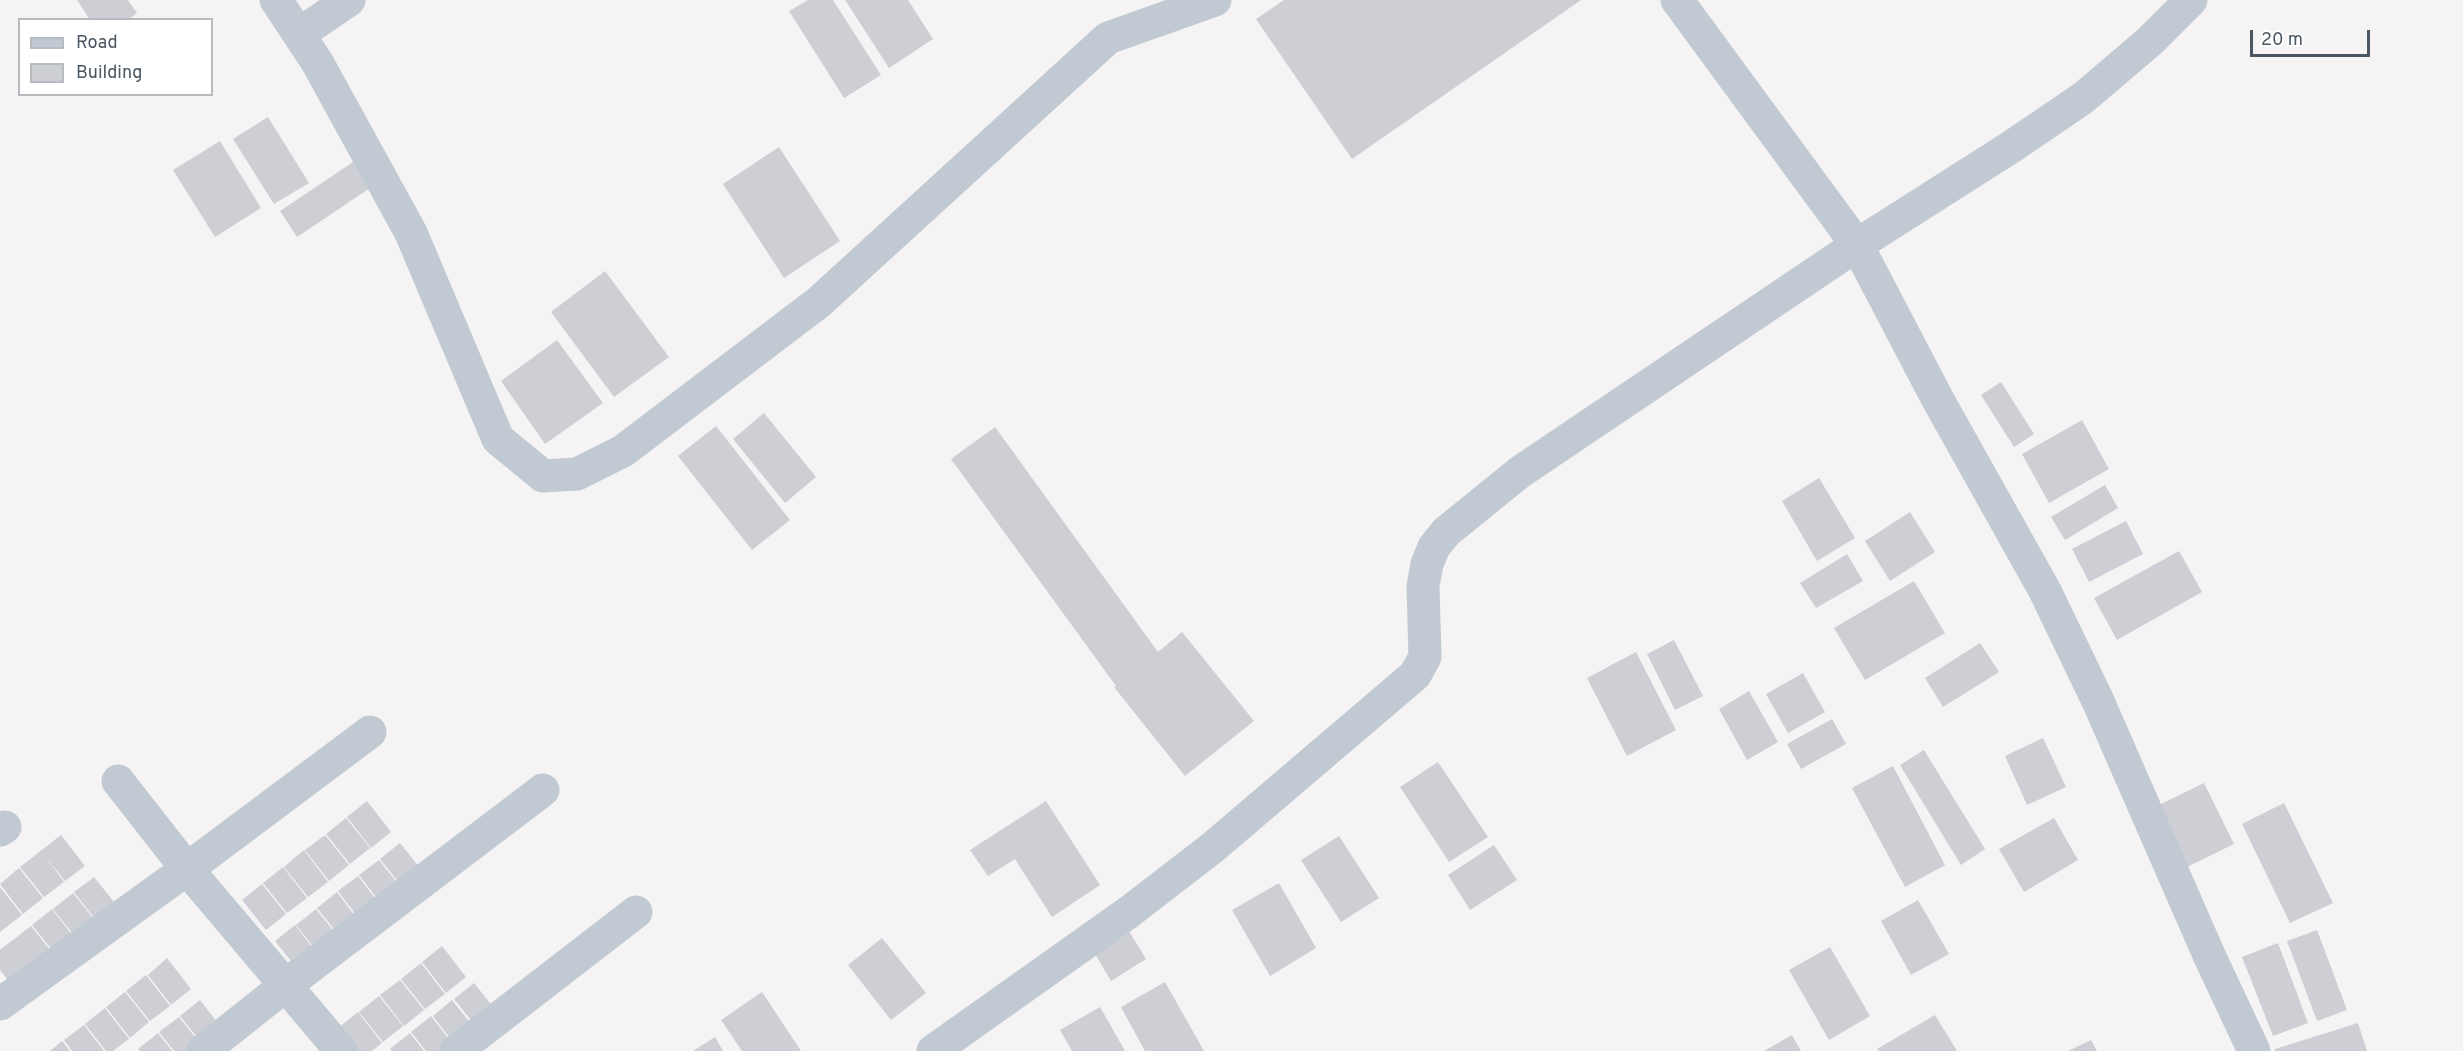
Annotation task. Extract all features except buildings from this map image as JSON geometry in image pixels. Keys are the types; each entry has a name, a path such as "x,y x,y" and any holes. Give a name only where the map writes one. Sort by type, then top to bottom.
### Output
{"street":[{"path":"276,0 316,62 411,233 498,439 543,476 578,474 623,451 819,302 1108,38 1215,0"},
{"path":"299,34 349,0"},
{"path":"1677,0 1857,245 1937,398 2045,591 2098,701 2209,955 2254,1051"},
{"path":"933,1051 1129,912 1203,855 1415,675 1425,657 1424,586 1427,564 1434,547 1446,532 1520,472 1857,245 2083,98 2150,40 2191,0"},
{"path":"0,1004 187,869 370,732"},
{"path":"118,781 187,869 341,1051"},
{"path":"203,1051 286,985 543,790"},
{"path":"456,1051 636,912"}]}
